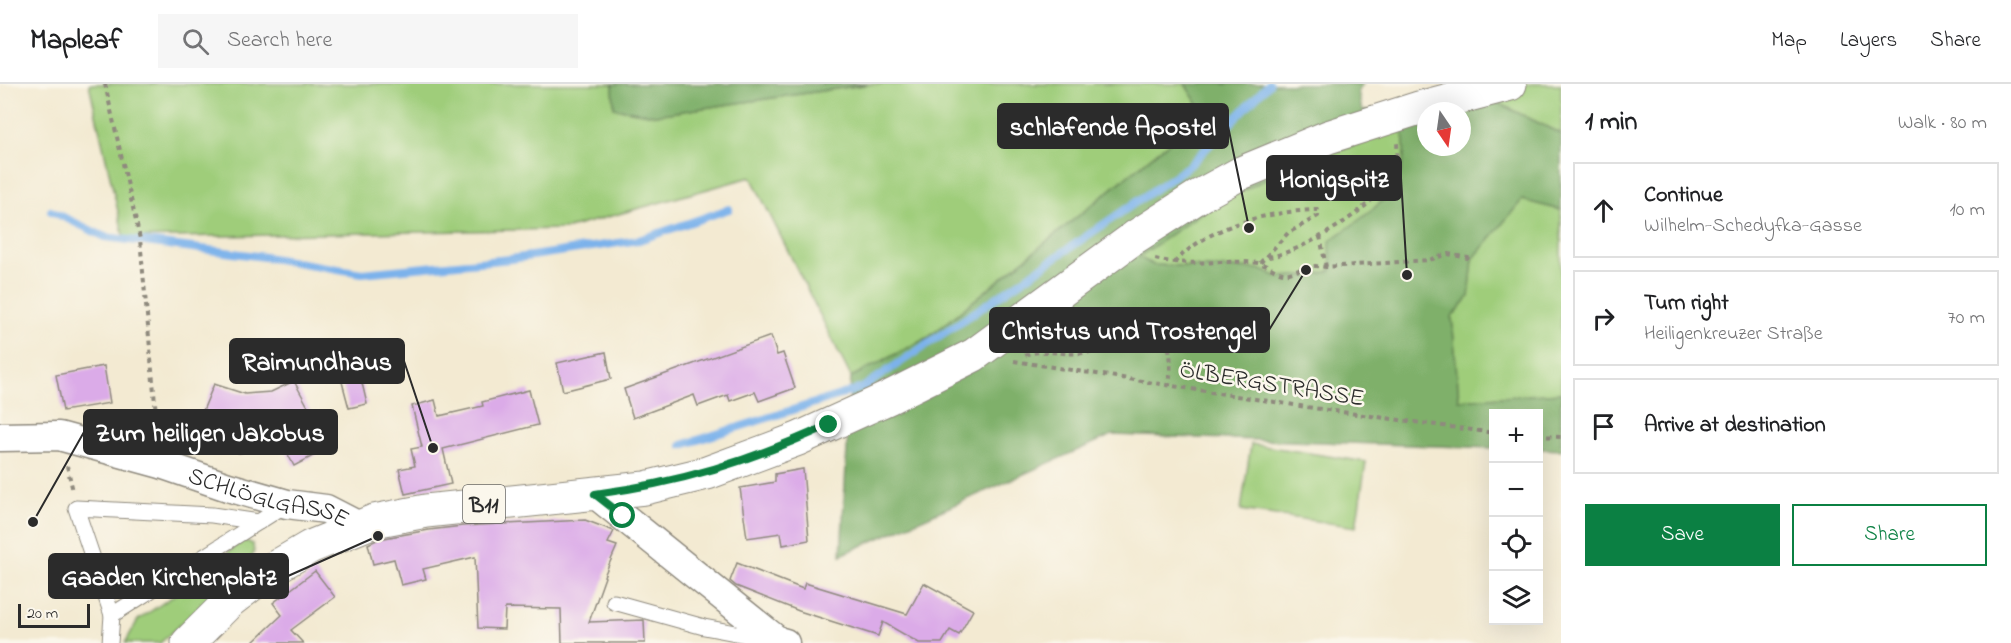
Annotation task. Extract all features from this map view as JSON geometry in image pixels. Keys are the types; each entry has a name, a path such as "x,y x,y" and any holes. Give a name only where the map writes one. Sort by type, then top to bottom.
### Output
{"main road":[{"name":"B11","path":"188,643 230,601 269,571 310,547 374,521 426,511 645,488 707,473 798,439 974,355 1114,252 1199,196 1241,173 1328,137 1392,116 1510,84"}],"street":[{"name":"SCHLÖGLGASSE","path":"0,437 59,436 160,464 287,504 326,509 361,527"},
{"path":"595,494 775,637"}],"lane":[{"path":"112,615 287,504"},
{"path":"110,643 112,615 76,508 212,515 259,522"},
{"path":"614,602 704,627 775,637"}],"path":[{"path":"105,84 140,238 160,464"},
{"path":"1268,257 1302,247 1355,215 1375,197 1391,177 1398,157 1392,116"},
{"path":"1174,263 1184,251 1211,234 1233,225 1281,213 1318,210 1318,216 1288,233 1260,263"},
{"path":"1320,236 1326,267"},
{"path":"1150,256 1153,259 1174,263 1260,263 1278,272 1289,273 1306,266 1326,267 1429,260 1448,254 1473,260"},
{"name":"ÖLBERGSTRASSE","path":"1169,386 1172,358 1165,337 1153,322 1130,319 1110,330 1103,344 1094,351 1032,352 1010,361 1169,386 1489,432"},
{"path":"1543,436 1561,437"}],"green space":[{"path":"89,84 613,84 614,108 655,115 870,84 1185,84 1204,114 929,337 851,377 751,177 565,229 124,238"},
{"path":"613,84 870,84 655,115 614,108"},
{"path":"1185,84 1363,84 1358,91 1362,111 1417,107 1417,156 1471,156 1471,104 1496,102 1561,134 1561,210 1522,200 1473,259 1469,297 1452,317 1459,400 1561,393 1561,450 1543,449 1543,409 1489,409 1489,448 1112,435 841,555 851,377 929,337 1204,114","holes":["1402,128 1404,149 1402,167 1387,195 1375,207 1330,241 1331,271 1315,275 1278,277 1259,269 1153,265 1139,257 1201,213 1284,169"]},
{"path":"1493,84 1561,84 1561,134 1496,102"},
{"path":"1402,128 1404,149 1397,182 1376,207 1331,241 1331,271 1315,275 1278,277 1259,269 1153,265 1138,257 1201,213 1284,169"},
{"path":"1522,200 1561,210 1561,393 1459,400 1452,317 1469,297 1473,259"},
{"path":"1251,444 1366,462 1356,527 1241,510"},
{"path":"242,539 253,544 254,553 246,565 160,643 125,643 138,620 211,570"}],"building":[{"path":"771,336 777,355 783,353 795,388 759,401 755,392 730,401 728,395 698,406 694,395 633,418 624,389"},
{"path":"606,352 611,379 563,391 557,363"},
{"path":"357,362 367,404 349,408 338,367"},
{"path":"104,366 110,403 63,411 56,375"},
{"path":"294,381 330,447 294,466 283,445 239,453 192,437 214,384 245,394 271,392"},
{"path":"529,390 538,425 443,449 451,484 405,494 399,469 415,466 411,449 422,447 412,406 435,400 439,416 483,406 482,402"},
{"path":"803,469 809,540 783,545 781,533 747,538 740,488 775,482 775,474"},
{"path":"585,520 614,531 608,543 617,546 604,576 589,622 644,620 645,643 562,643 561,609 505,608 504,629 478,628 475,557 423,569 426,579 401,585 394,559 373,564 368,544 379,539 463,526"},
{"path":"737,563 803,589 805,583 907,614 924,583 973,610 959,635 950,630 942,643 919,643 883,622 878,636 799,611 736,586 730,581"},
{"path":"315,571 335,597 291,630 303,643 252,643 282,615 273,603"}],"waterway":[{"path":"682,445 862,388 1190,165 1269,84"},
{"path":"51,211 105,237 265,257 362,273 511,259 639,240 729,209"}],"place":[{"name":"schlafende Apostel","path":"1249,228"},
{"name":"Christus und Trostengel","path":"1306,270"},
{"name":"Honigspitz","path":"1407,275"},
{"name":"Raimundhaus","path":"433,448"},
{"name":"Zum heiligen Jakobus","path":"33,522"},
{"name":"Gaaden Kirchenplatz","path":"378,536"}],"route":[{"path":"623,516 595,494 645,488 707,473 829,425"}]}
